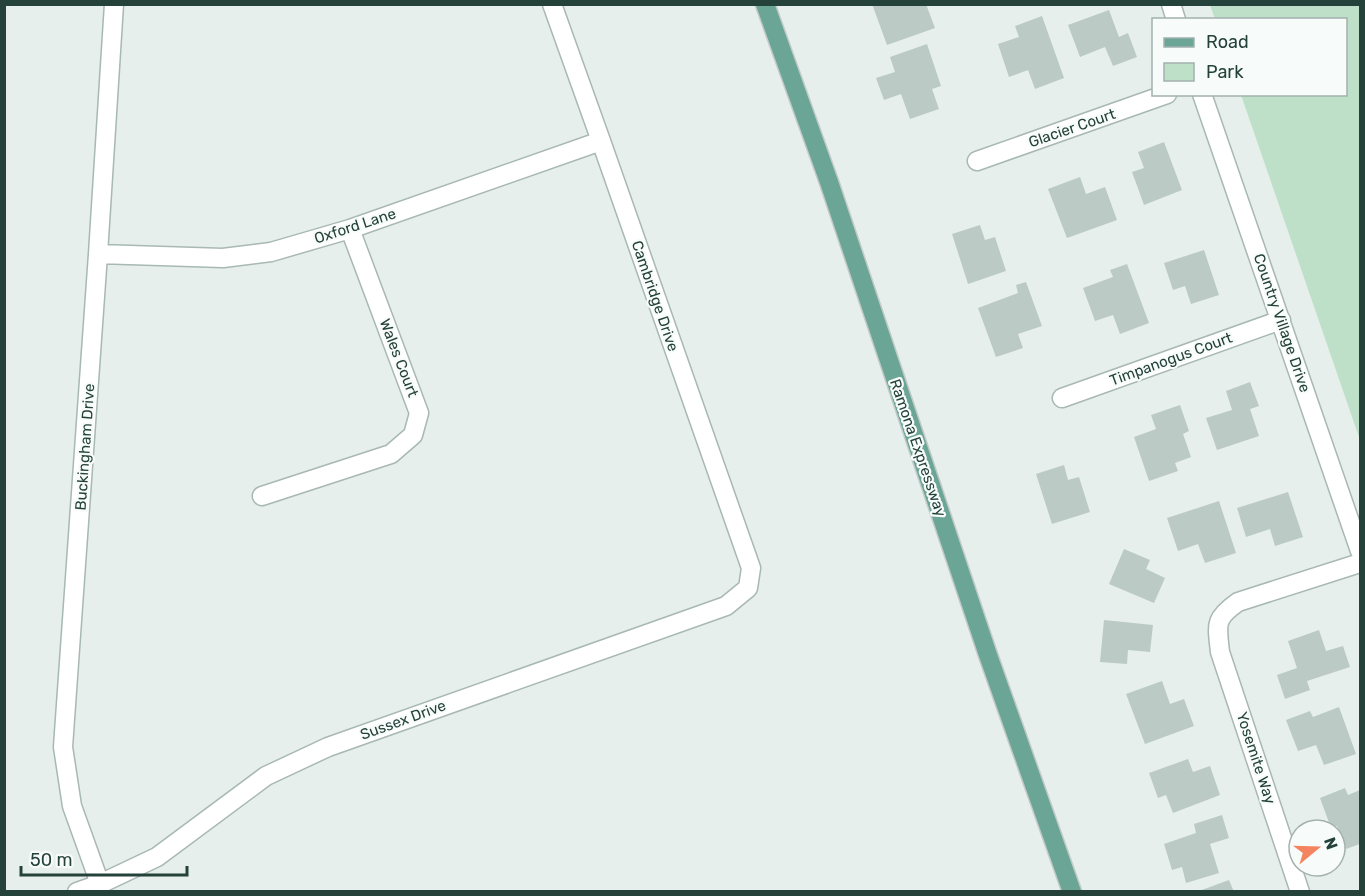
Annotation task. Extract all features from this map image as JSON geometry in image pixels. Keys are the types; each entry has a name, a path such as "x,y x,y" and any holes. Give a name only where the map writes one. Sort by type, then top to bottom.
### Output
{"main road":[{"name":"Ramona Expressway","path":"765,4 829,182 984,644 1072,891"}],"street":[{"name":"Buckingham Drive","path":"100,884 72,806 63,747 114,4"},
{"name":"Cambridge Drive","path":"552,4 751,567 748,588"},
{"name":"Glacier Court","path":"976,161 1161,96"},
{"name":"Country Village Drive","path":"1203,96 1360,551"},
{"name":"Oxford Lane","path":"98,254 223,258 272,252 350,229 601,141"},
{"name":"Wales Court","path":"262,496 391,454 413,435 419,413 350,229"},
{"name":"Timpanogus Court","path":"1062,399 1281,320"},
{"name":"Yosemite Way","path":"1300,891 1220,652 1218,623 1225,612 1238,603 1360,562"},
{"name":"Sussex Drive","path":"77,891 100,884 157,857 266,776 307,756 726,606 748,588"}],"green space":[{"path":"1210,5 1360,5 1360,440 1241,96 1347,96 1347,18 1215,18"}],"building":[{"path":"872,4 926,4 935,28 887,45"},
{"path":"1109,10 1119,37 1128,33 1137,57 1113,66 1105,47 1080,57 1068,25"},
{"path":"1042,16 1064,78 1035,89 1028,70 1009,77 998,44 1019,37 1015,26"},
{"path":"927,44 941,86 932,89 939,109 910,119 901,94 884,100 876,78 895,72 890,57"},
{"path":"1164,142 1182,190 1144,205 1132,172 1144,168 1138,152"},
{"path":"1080,177 1086,194 1105,187 1117,220 1067,238 1048,189"},
{"path":"980,225 985,240 995,237 1006,271 968,284 952,234"},
{"path":"1204,250 1219,295 1191,304 1185,286 1173,290 1164,263"},
{"path":"1127,264 1149,323 1120,334 1113,315 1095,321 1083,288 1113,277 1110,270"},
{"path":"1026,282 1042,326 1018,334 1023,348 996,357 978,308 1018,293 1016,285"},
{"path":"1250,382 1259,406 1250,409 1259,436 1217,450 1206,418 1232,410 1226,391"},
{"path":"1180,405 1189,431 1183,434 1191,457 1175,463 1178,471 1149,481 1134,437 1156,429 1151,415"},
{"path":"1064,465 1068,480 1079,477 1090,512 1052,524 1036,474"},
{"path":"1288,492 1303,537 1275,546 1270,529 1246,537 1237,508"},
{"path":"1219,501 1236,553 1205,563 1198,544 1178,551 1167,518"},
{"path":"1124,549 1150,560 1146,569 1165,578 1154,603 1109,584"},
{"path":"1104,620 1153,625 1150,652 1128,650 1127,664 1100,662"},
{"path":"1319,630 1326,651 1343,646 1350,667 1307,681 1310,690 1285,699 1277,675 1297,668 1288,641"},
{"path":"1162,681 1170,704 1184,699 1194,726 1145,744 1126,694"},
{"path":"1339,707 1356,754 1324,765 1316,745 1298,751 1286,720 1310,711 1313,717"},
{"path":"1188,759 1193,772 1210,766 1220,795 1173,813 1166,795 1158,798 1149,773"},
{"path":"1345,788 1348,795 1360,790 1360,844 1347,849 1347,818 1327,818 1320,798"},
{"path":"1222,815 1229,838 1210,844 1219,873 1186,883 1182,867 1172,870 1164,844 1196,833 1194,824"},
{"path":"1229,880 1234,892 1199,892 1199,891"}]}
